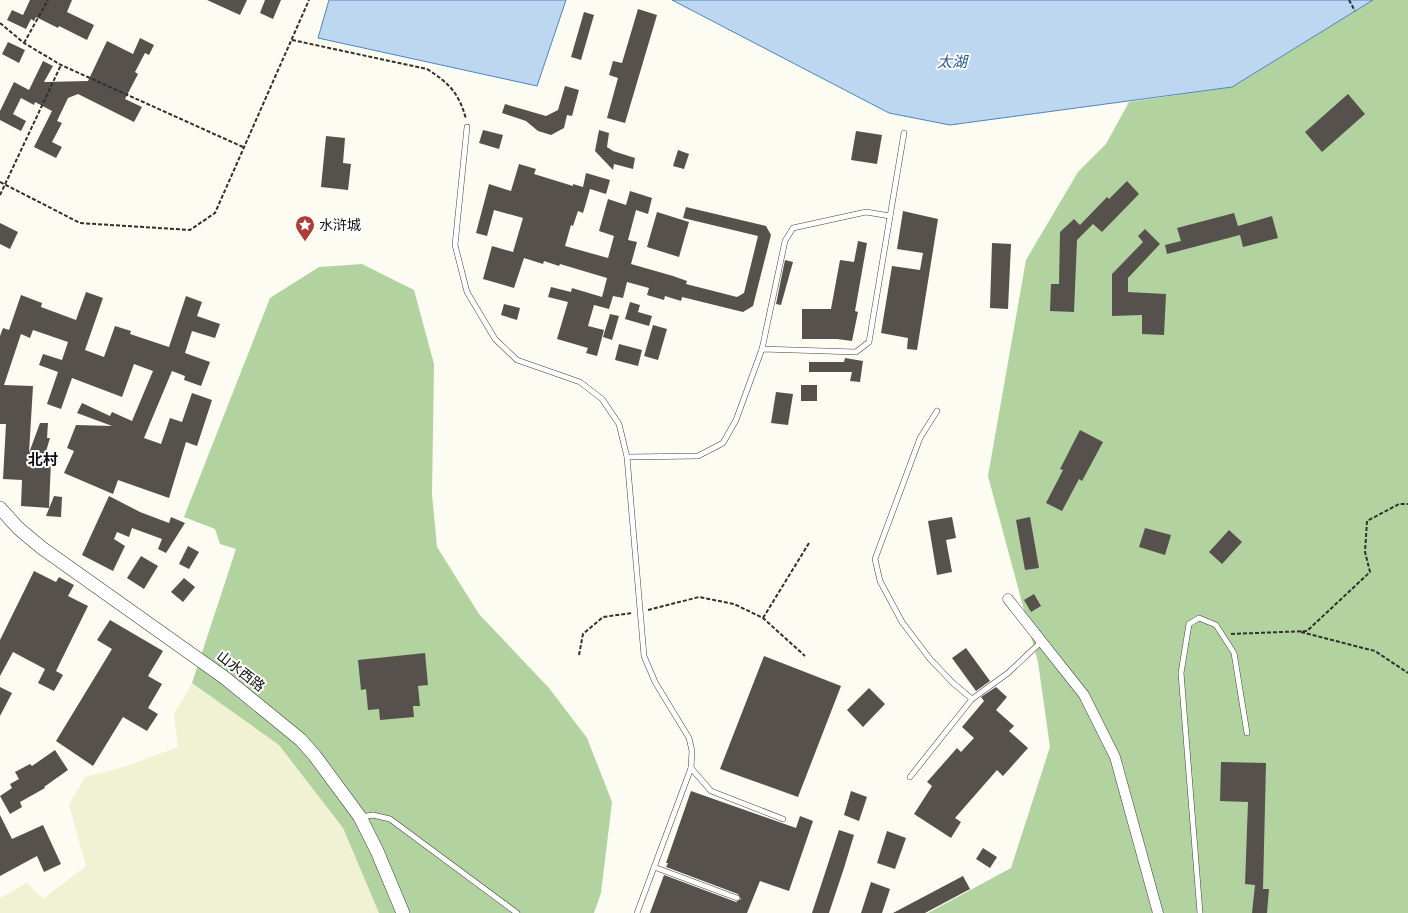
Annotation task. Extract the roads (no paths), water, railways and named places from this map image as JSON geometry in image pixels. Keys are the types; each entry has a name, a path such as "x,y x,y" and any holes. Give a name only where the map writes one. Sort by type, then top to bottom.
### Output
{"street":[{"name":"山水西路","path":"0,508 18,528 42,548 225,678 301,740 315,756 360,817 377,851 403,913"},
{"path":"1008,599 1084,695 1114,757 1158,913"}],"lane":[{"path":"467,127 455,245 468,292 495,339 517,360 580,382 602,398 619,424 627,457 644,656 655,682 689,738 692,751 691,768 637,913"},
{"path":"762,349 856,352 869,342 904,133"},
{"path":"627,457 698,456 723,443 736,420 762,349 785,242 793,228 866,212 890,216"},
{"path":"937,411 920,438 875,559 880,581 902,622 930,659 972,699"},
{"path":"1200,913 1181,673 1189,624 1199,618 1216,625 1234,653 1247,733"},
{"path":"910,778 972,699 1008,673 1042,641"},
{"path":"691,768 711,791 783,819"},
{"path":"360,817 372,815 390,819 517,913"},
{"path":"654,867 737,898"}],"water":[{"path":"329,0 566,0 537,86 318,38"},
{"name":"太湖","path":"672,0 1373,0 1232,87 950,125 889,113"}],"place":[{"name":"水浒城","path":"305,242"}],"district":[{"name":"北村","path":"43,460"}]}
